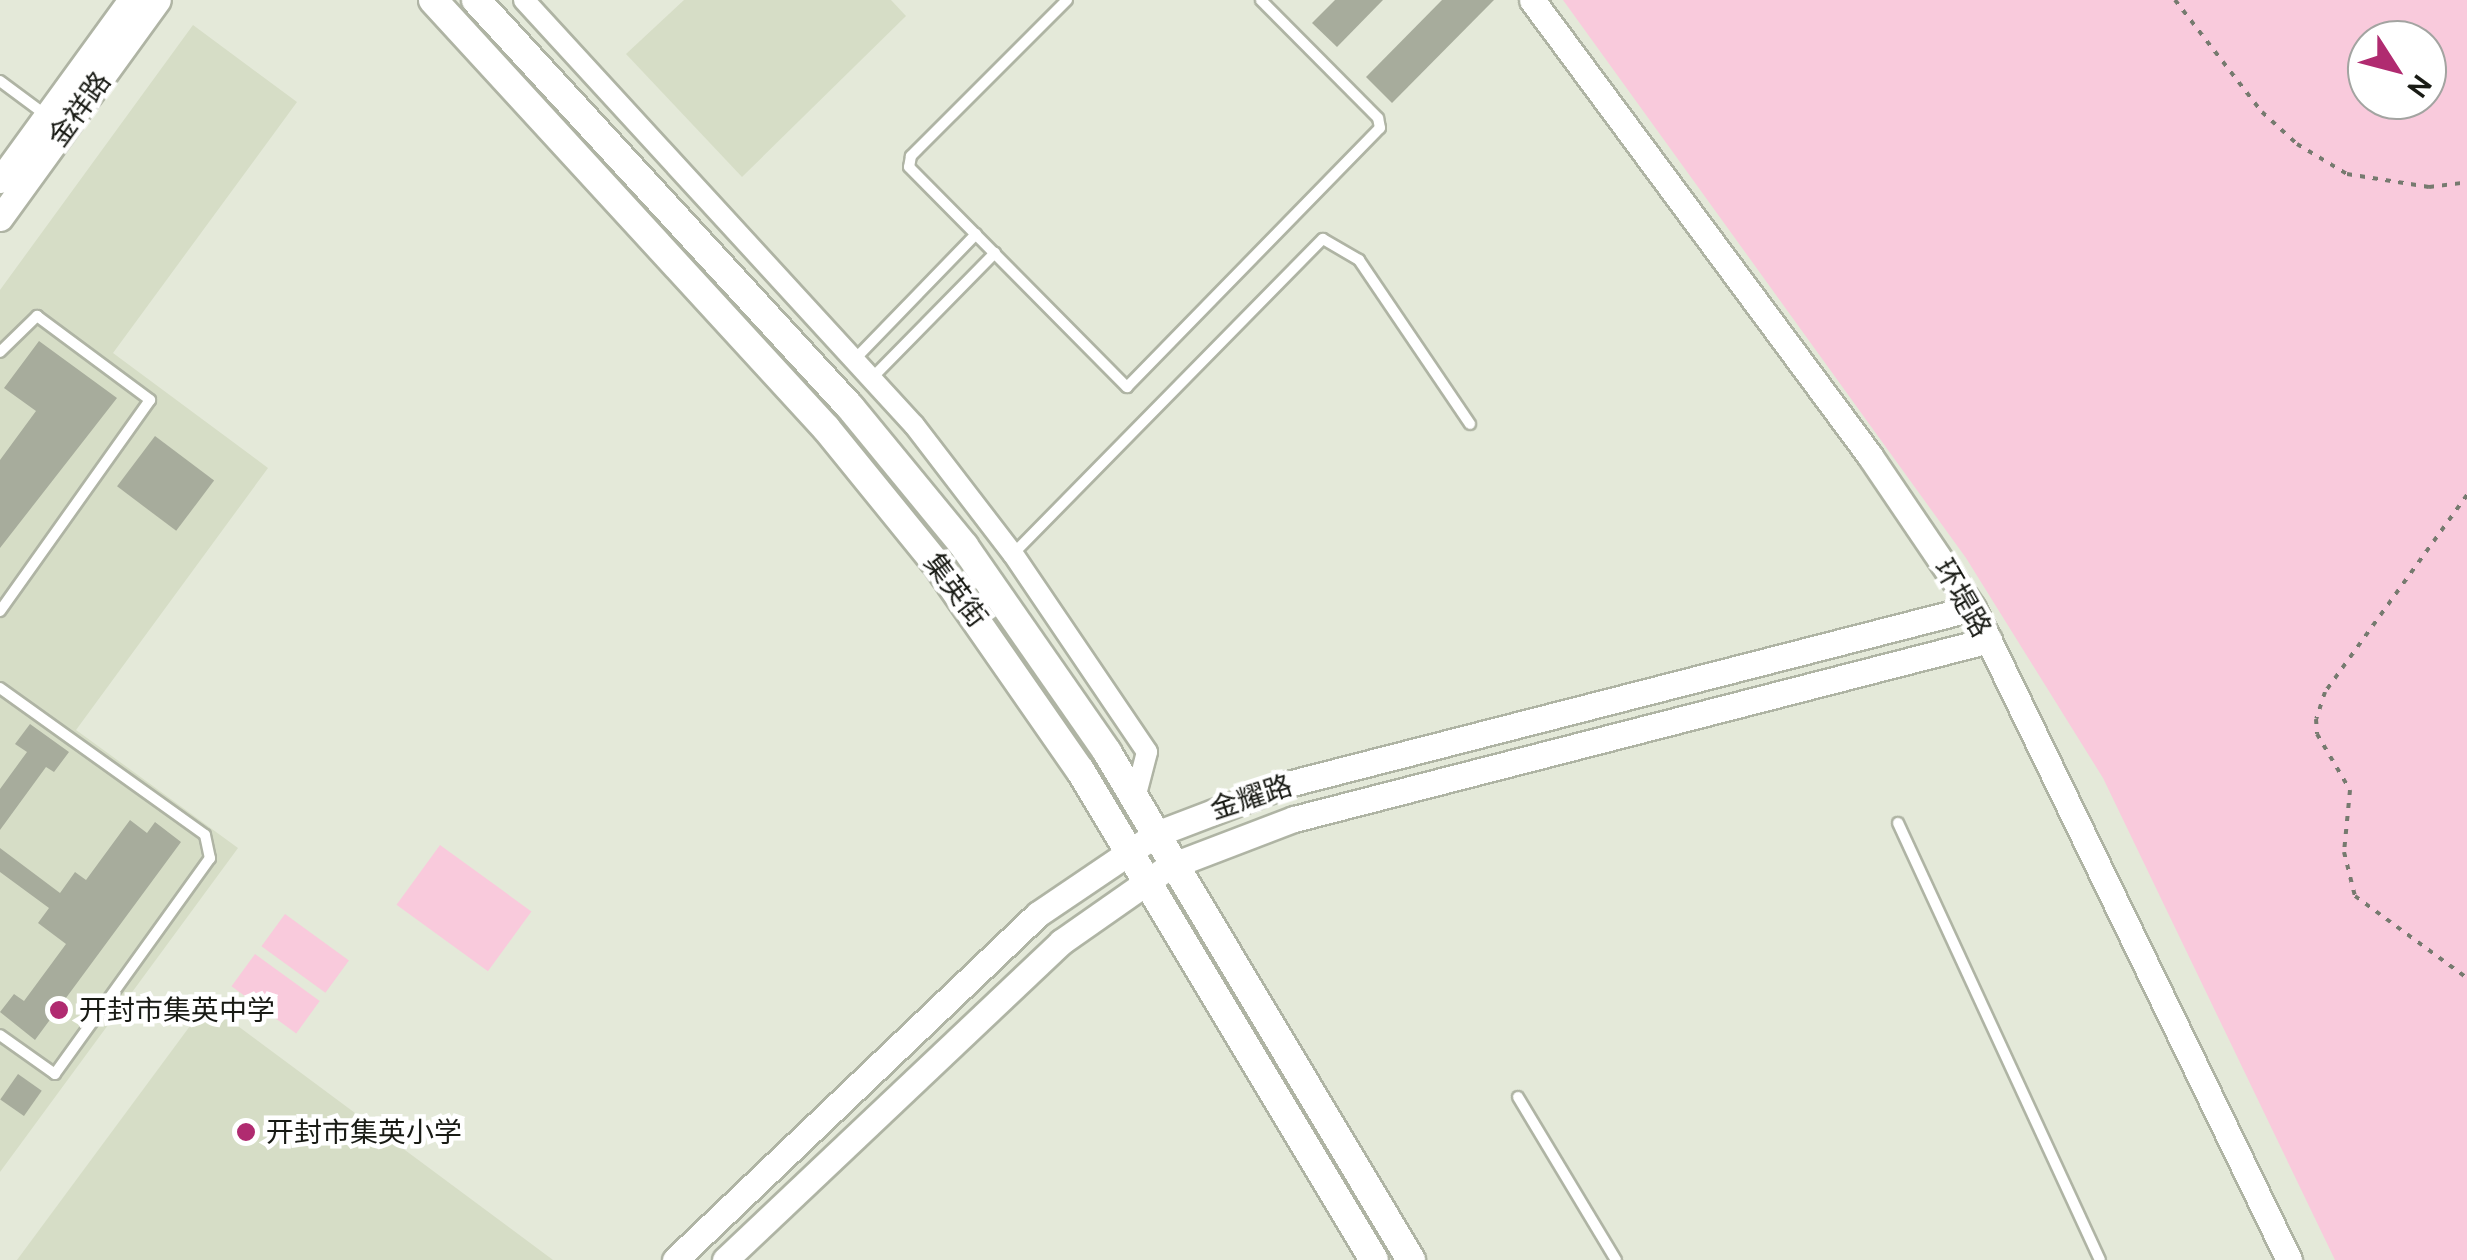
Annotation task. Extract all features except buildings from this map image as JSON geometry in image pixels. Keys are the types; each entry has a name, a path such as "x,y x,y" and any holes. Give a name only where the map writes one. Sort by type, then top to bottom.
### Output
{"main road":[{"name":"集英街","path":"432,0 872,482 986,630 1128,850 1374,1260"},
{"name":"集英街","path":"476,0 897,461 1012,612 1135,798 1411,1260"}],"street":[{"name":"金祥路","path":"0,180 131,0"},
{"name":"金祥路","path":"0,218 158,0"},
{"path":"524,0 870,379 1013,554 1147,752 1135,798"},
{"name":"环堤路","path":"1532,0 1870,456 1973,608 2288,1260"},
{"name":"金耀路","path":"674,1260 1038,914 1156,834 1284,785 1973,608"},
{"name":"金耀路","path":"726,1260 1033,966 1146,880 1175,864 1294,819 1988,640"}],"lane":[{"path":"1066,0 911,156 909,168 1127,387 1380,128 1378,118 1261,0"},
{"path":"0,82 47,116"},
{"path":"854,361 976,234"},
{"path":"1013,554 1323,239 1359,260 1470,424"},
{"path":"870,379 994,253"},
{"path":"0,352 36,316 150,400 0,611"},
{"path":"0,688 206,835 210,848 200,876 54,1074 0,1035"},
{"path":"1898,823 2100,1260"},
{"path":"1518,1097 1616,1260"}],"path":[{"path":"2175,0 2262,112 2297,144 2347,174 2429,187 2467,182"},
{"path":"2467,494 2325,692 2316,719 2317,734 2350,790 2344,852 2354,896 2467,977"}],"shaded area":[{"path":"684,0 891,0 906,16 742,177 626,54"},
{"path":"1563,0 2467,0 2467,1260 2335,1260 2103,778 1966,558"},
{"path":"193,25 297,102 113,353 268,468 76,730 238,848 0,1172 0,290"},
{"path":"440,845 531,911 488,971 397,905"},
{"path":"285,914 349,960 325,993 261,946"},
{"path":"255,954 320,1001 296,1033 231,986"},
{"name":"开封市集英小学","path":"207,1003 553,1260 17,1260"}],"place":[{"name":"开封市集英中学","path":"59,1010"},
{"name":"开封市集英小学","path":"246,1132"}]}
